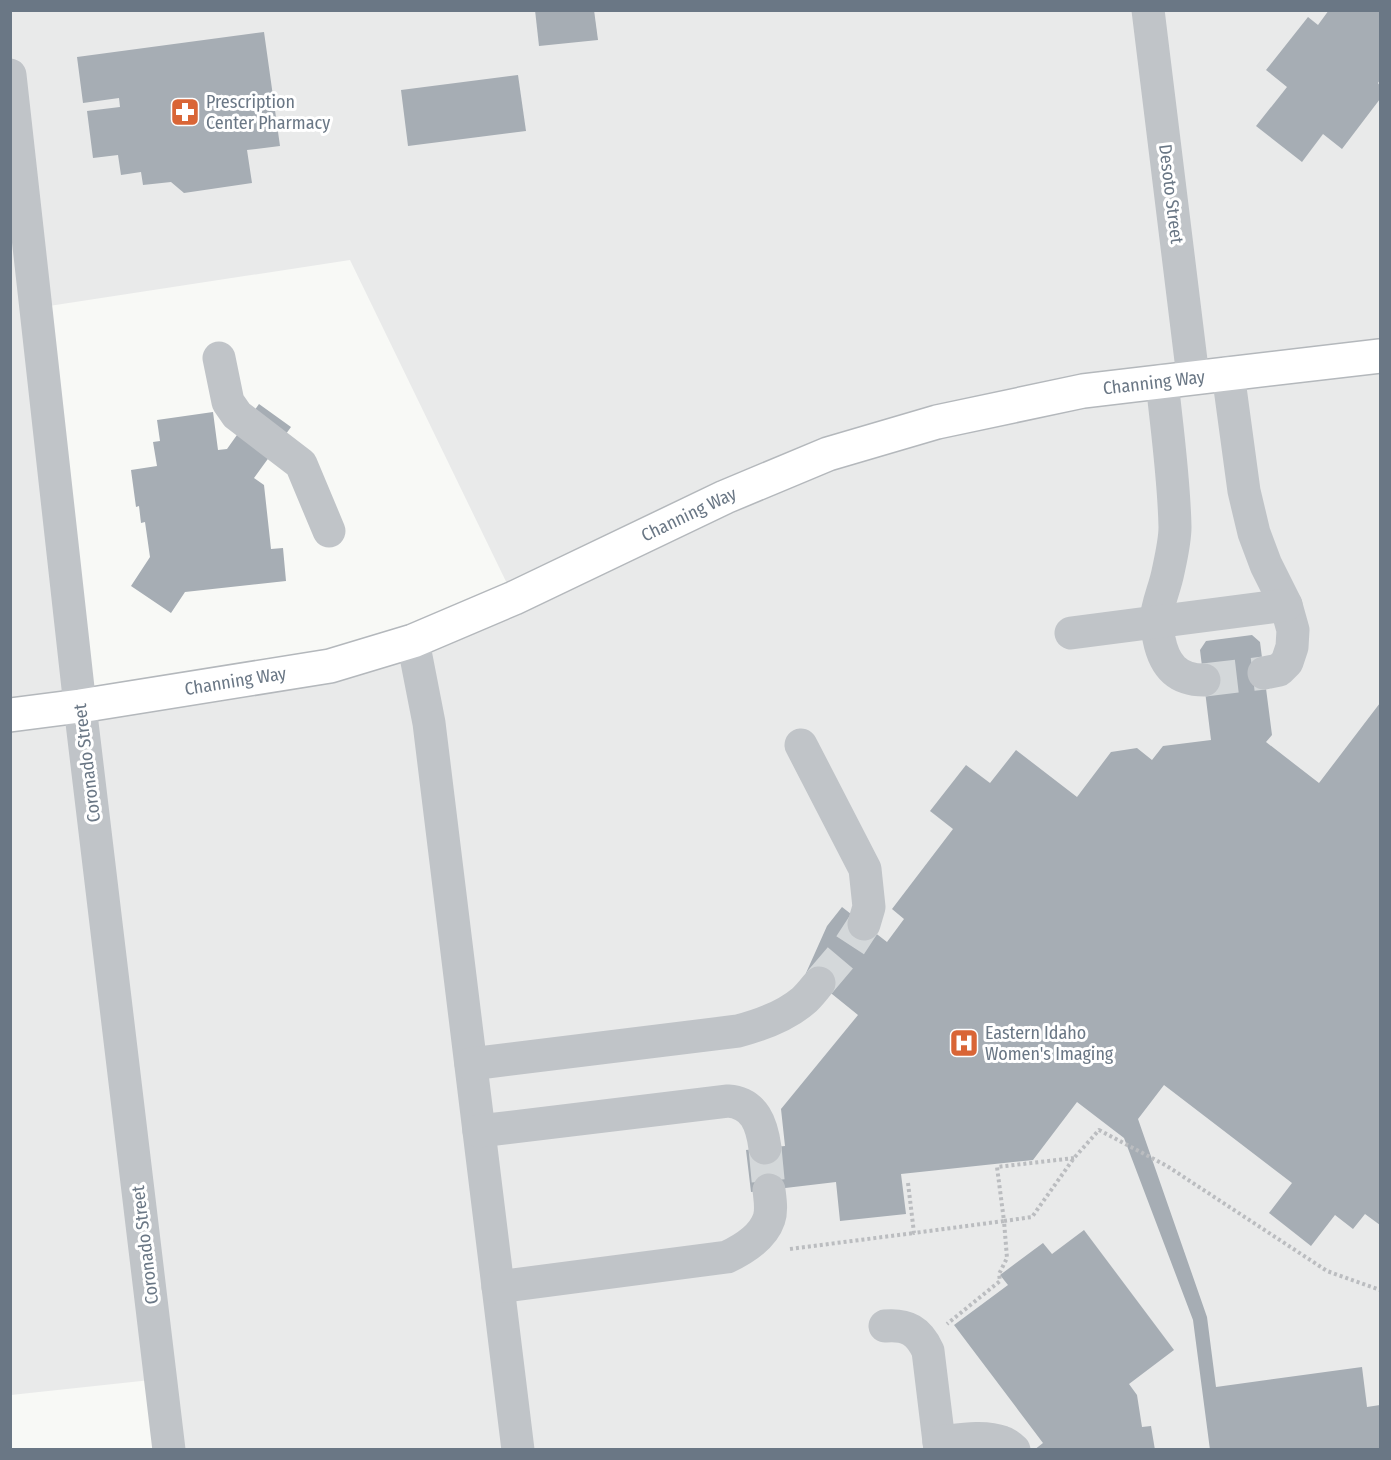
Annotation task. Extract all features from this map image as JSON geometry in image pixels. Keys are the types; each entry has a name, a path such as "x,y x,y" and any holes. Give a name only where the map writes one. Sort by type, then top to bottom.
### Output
{"main road":[{"name":"Channing Way","path":"10,715 330,666 413,641 514,598 725,497 828,454 937,422 1083,391 1380,356"}],"street":[{"name":"Desoto Street","path":"1148,10 1178,379 1172,469 1175,530 1156,622"},
{"name":"Coronado Street","path":"10,75 80,706 169,1449"},
{"path":"219,358 228,402 237,415 301,464 329,531"},
{"path":"1228,373 1244,491 1254,533 1266,565 1286,605 1293,630 1292,648 1287,662 1279,670 1264,673"},
{"path":"1071,633 1286,605"},
{"path":"1156,622 1161,651 1169,666 1181,676 1192,680 1204,680"},
{"path":"413,641 429,723 518,1449"},
{"path":"801,746 865,869 869,907 864,924"},
{"path":"471,1064 759,1026 785,1014 804,1000 819,983"},
{"path":"479,1131 728,1101 736,1102 749,1109 758,1119 765,1148"},
{"path":"498,1287 728,1257 743,1249 760,1235 769,1220 771,1208 769,1190"},
{"path":"885,1326 897,1325 909,1329 923,1341 928,1351 940,1446 971,1439 1002,1442 1014,1449"}],"path":[{"path":"787,1250 1032,1217 1074,1158 1099,1130 1167,1166 1327,1270 1380,1290"},
{"path":"939,1330 1000,1281 999,1274 1007,1258 997,1167 1074,1158"},
{"path":"908,1183 914,1233"}],"shaded area":[{"path":"10,11 1380,11 1380,1449 168,1450 160,1379 11,1395","holes":["350,260 514,598 330,666 80,706 36,308"]}],"building":[{"path":"535,10 594,10 598,40 539,46"},
{"path":"1329,10 1380,10 1380,80 1378,83 1380,99 1342,149 1323,134 1302,162 1256,126 1287,87 1266,70 1308,17 1318,25"},
{"path":"264,32 280,146 247,150 252,183 184,193 171,182 143,185 141,172 121,175 118,155 93,158 87,111 120,107 119,98 83,103 77,57"},
{"path":"518,75 526,131 408,146 401,90"},
{"path":"259,404 291,427 254,478 264,485 271,549 283,548 286,581 185,592 171,613 131,586 150,557 145,522 141,523 139,506 136,507 131,470 157,466 153,442 160,441 157,420 213,412 218,450 227,449"},
{"path":"1252,635 1260,642 1272,735 1266,742 1319,783 1380,703 1380,1225 1365,1214 1353,1229 1335,1215 1311,1246 1269,1213 1292,1183 1164,1085 1138,1119 1207,1317 1216,1387 1362,1367 1367,1407 1380,1405 1380,1450 1210,1450 1193,1320 1124,1138 1077,1102 1033,1160 901,1174 906,1214 840,1221 836,1182 751,1192 746,1150 785,1146 781,1109 858,1015 806,973 827,926 842,907 887,942 904,919 892,909 953,829 930,811 966,765 990,783 1016,750 1077,797 1111,752 1137,748 1152,760 1163,746 1211,740 1200,650 1206,641"},
{"path":"1084,1230 1174,1350 1129,1384 1137,1395 1142,1427 1151,1426 1155,1450 1034,1450 1043,1443 954,1325 1008,1285 1000,1275 1043,1243 1052,1254"}],"tunnel":[{"path":"1204,680 1264,673"},
{"path":"819,983 847,950 864,924"},
{"path":"765,1148 769,1190"}],"place":[{"name":"Prescription Center Pharmacy","path":"185,112"},
{"name":"Eastern Idaho Women's Imaging","path":"964,1043"}]}
